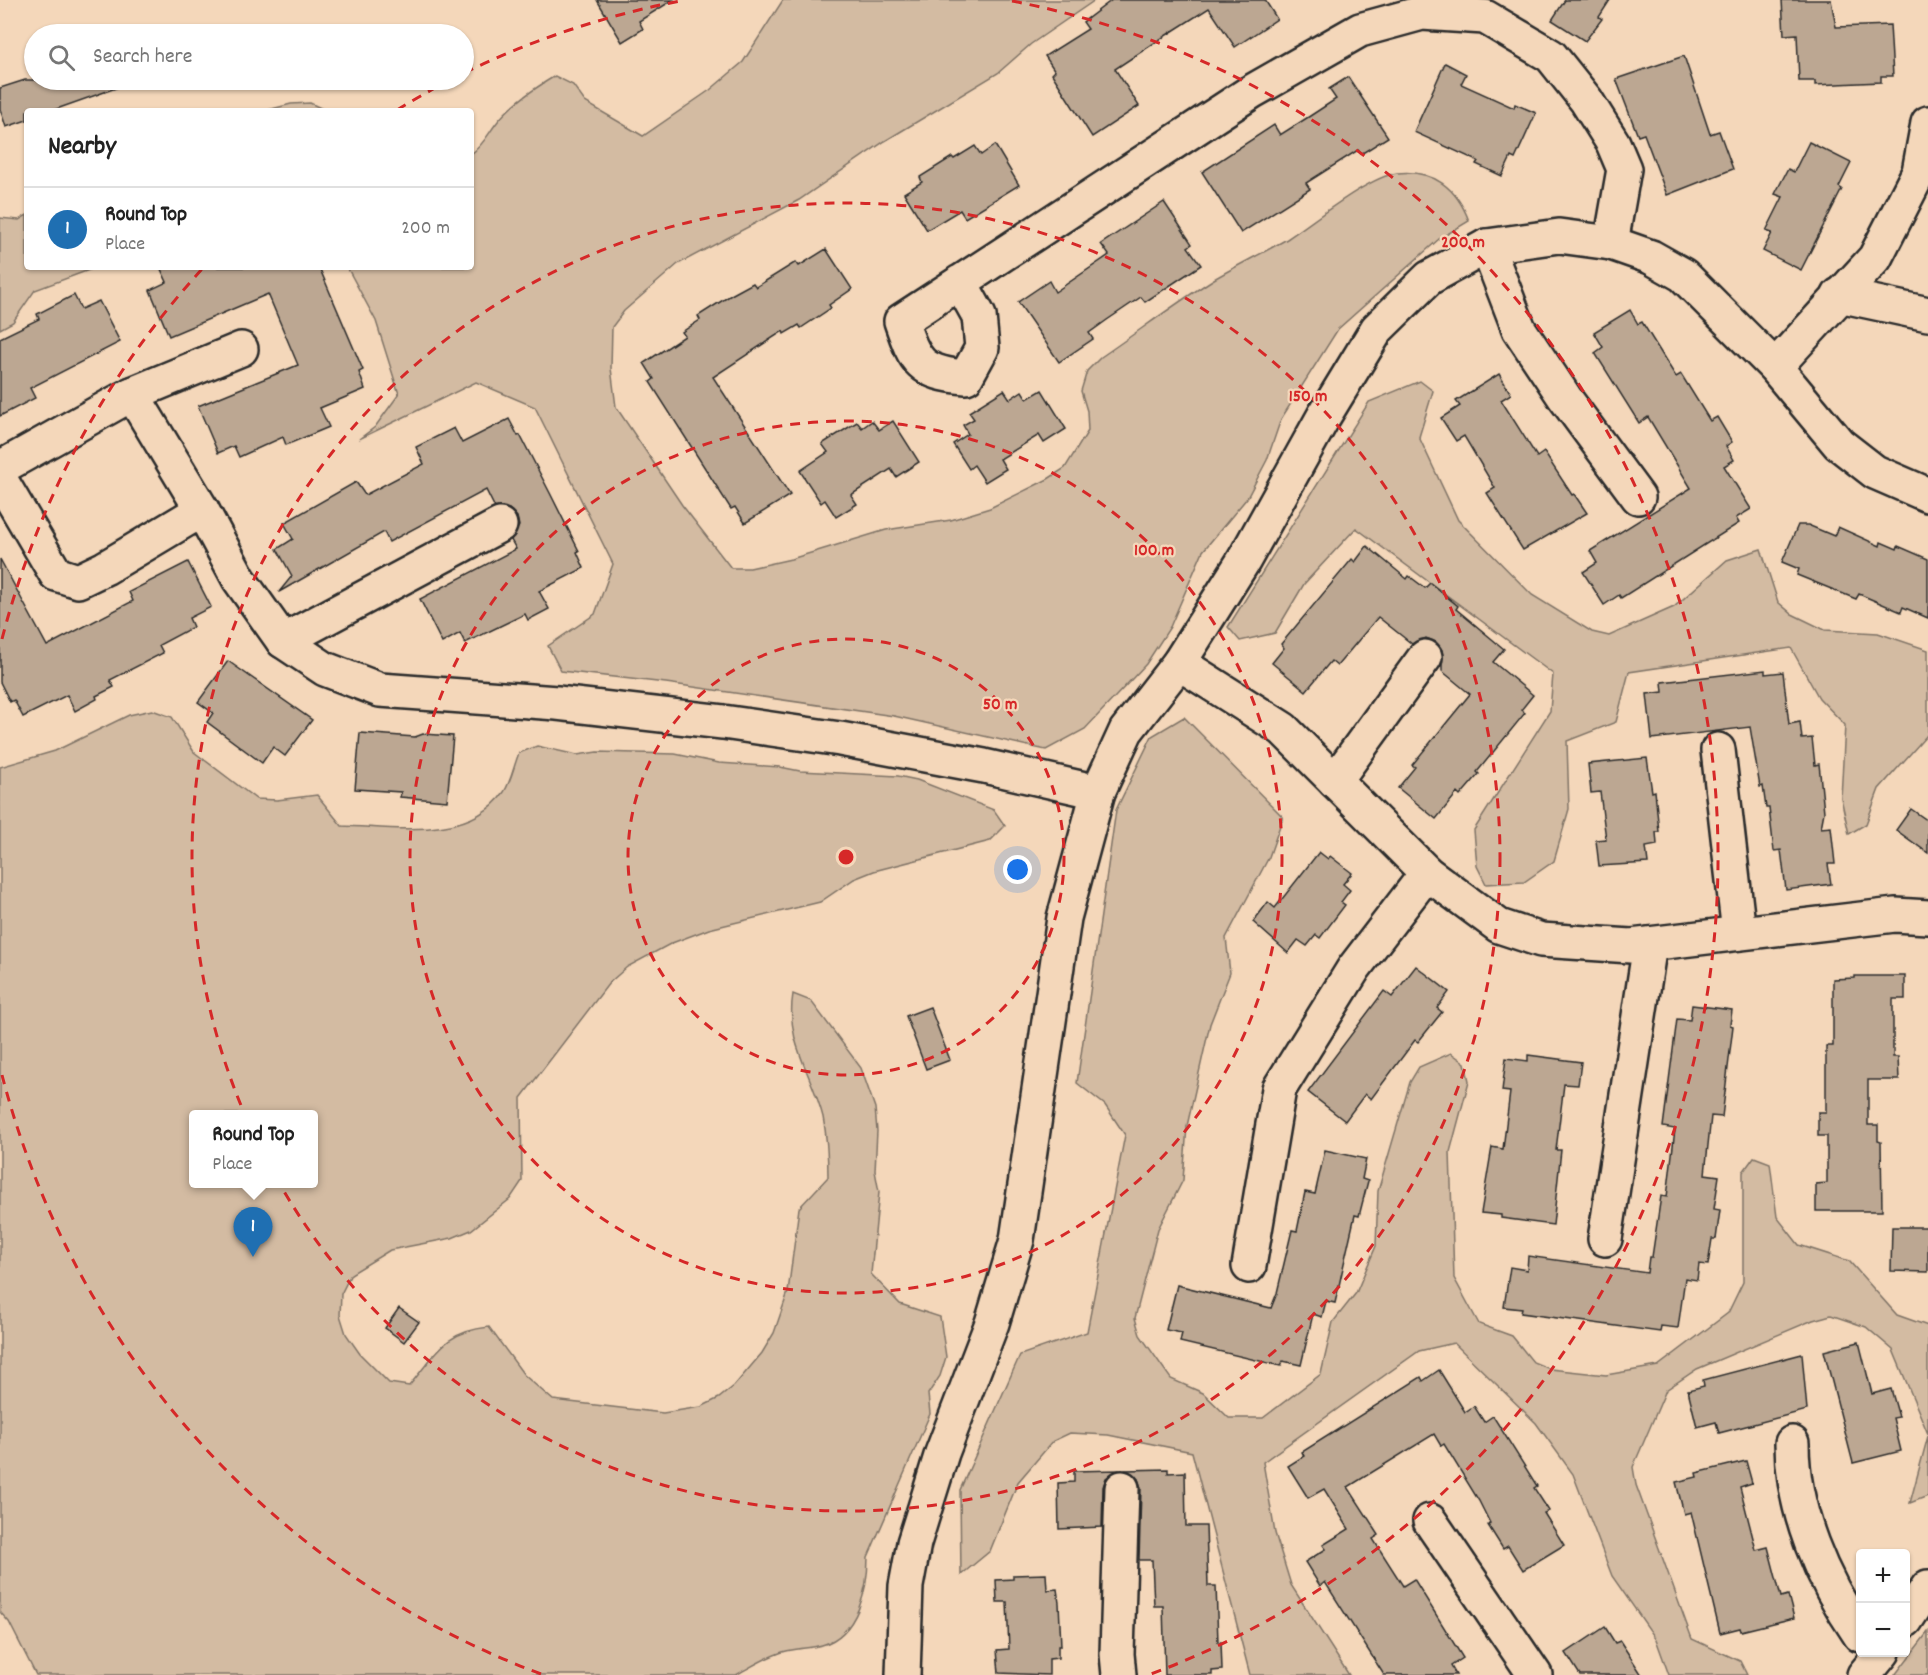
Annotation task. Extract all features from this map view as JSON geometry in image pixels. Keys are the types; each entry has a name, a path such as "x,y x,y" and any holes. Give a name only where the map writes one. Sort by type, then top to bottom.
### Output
{"street":[{"path":"960,282 1251,92 1360,30 1422,13 1485,17 1502,11 1551,56 1586,100 1613,143 1624,169 1611,243"},
{"path":"1775,367 1875,258 1919,172 1928,123"},
{"path":"903,1675 906,1586 914,1543 942,1453 992,1323 1017,1240 1064,918 1098,792 1125,732 1179,663 1244,560 1324,416 1377,329 1429,278 1487,246 1559,236 1611,243 1651,257 1683,275 1775,367 1839,444 1875,472 1928,495"},
{"path":"1487,246 1519,329 1565,398 1638,497"},
{"path":"1839,295 1928,314"},
{"path":"0,468 132,394 241,349"},
{"path":"132,394 201,510 238,579 283,641 325,669 380,690 557,702 734,723 951,760 1098,792"},
{"path":"0,479 56,574 78,581 105,568 201,510"},
{"path":"283,641 500,525"},
{"path":"1335,781 1425,657"},
{"path":"1179,663 1282,729 1427,873 1499,926 1541,940 1631,946 1895,915 1928,917"},
{"path":"1718,750 1739,933"},
{"path":"1249,1266 1279,1089 1354,968 1427,873"},
{"path":"1605,1239 1650,944"},
{"path":"1792,1443 1792,1473 1804,1522 1837,1602 1856,1629"},
{"path":"1119,1675 1117,1654 1122,1488"},
{"path":"1430,1521 1535,1675"},
{"path":"1910,1613 1928,1587"}],"shaded area":[{"path":"783,0 1095,0 1031,44 998,73 885,141 799,200 678,264 624,311 612,327 611,368 616,407 682,505 731,568 750,568 791,559 886,530 951,520 990,508 1048,479 1065,468 1088,431 1087,411 1081,391 1087,371 1101,357 1214,279 1287,239 1356,191 1385,176 1410,173 1432,178 1450,190 1464,209 1469,221 1439,239 1338,329 1281,419 1267,460 1247,498 1203,551 1170,627 1146,664 1085,729 1046,750 894,716 666,683 561,671 548,646 595,614 613,564 535,407 476,382 359,439 375,427 399,394 376,321 349,270 474,270 474,151 515,104 555,76 573,85 585,102 643,136 710,90 743,62"},
{"path":"310,103 321,108 276,108"},
{"path":"24,217 24,270 89,270 35,290 13,322 0,329 0,218 19,220"},
{"path":"1420,381 1433,391 1419,437 1458,520 1532,595 1592,632 1609,636 1674,607 1727,560 1761,549 1778,602 1792,614 1825,630 1878,633 1928,650 1928,734 1879,789 1866,824 1849,834 1841,798 1845,725 1819,698 1791,648 1629,672 1616,722 1567,741 1569,809 1554,861 1524,882 1486,884 1477,866 1474,830 1550,711 1553,674 1356,528 1304,584 1275,633 1240,641 1228,627 1369,402"},
{"path":"152,710 172,717 194,752 256,799 277,800 317,795 342,826 429,828 471,819 489,808 504,792 519,753 537,746 577,755 597,752 675,754 719,763 780,767 800,771 898,776 917,780 994,810 1005,826 990,841 874,871 854,879 820,902 709,929 672,943 627,967 609,983 521,1098 522,1181 510,1199 471,1230 452,1238 390,1250 351,1274 341,1294 340,1315 346,1334 360,1354 389,1383 409,1386 434,1354 451,1339 489,1327 524,1375 553,1400 663,1413 701,1407 719,1398 734,1386 762,1353 774,1333 788,1292 799,1208 828,1177 823,1117 796,1042 793,1027 793,994 811,1001 861,1068 875,1108 877,1131 875,1171 879,1192 871,1274 900,1304 940,1317 946,1357 940,1376 928,1394 930,1414 868,1557 866,1582 858,1609 852,1621 834,1640 822,1645 782,1652 736,1675 36,1675 9,1622 0,1612 0,767 55,751 129,715"},
{"path":"1184,717 1283,817 1269,857 1226,938 1230,973 1210,1024 1187,1126 1183,1180 1158,1229 1135,1318 1140,1335 1171,1379 1203,1393 1229,1418 1263,1418 1321,1374 1333,1322 1356,1293 1376,1246 1378,1191 1410,1082 1419,1067 1451,1053 1465,1063 1469,1081 1450,1152 1454,1278 1479,1324 1512,1336 1533,1362 1550,1369 1606,1375 1658,1366 1728,1313 1743,1282 1743,1172 1754,1157 1770,1163 1777,1217 1799,1245 1849,1261 1897,1315 1928,1326 1928,1434 1893,1350 1866,1327 1831,1315 1813,1320 1697,1369 1666,1390 1633,1467 1636,1485 1692,1639 1740,1661 1747,1675 1669,1675 1656,1639 1612,1576 1573,1474 1536,1423 1454,1343 1419,1351 1263,1462 1275,1533 1291,1585 1349,1675 1250,1675 1192,1452 1108,1435 1070,1433 1053,1441 1018,1482 990,1551 961,1575 960,1490 1020,1355 1087,1332 1125,1135 1105,1105 1077,1083 1116,810 1152,736"},
{"path":"1928,1436 1928,1496 1910,1503"},
{"path":"1928,1632 1928,1675 1895,1675"}],"building":[{"path":"597,0 673,0 639,21 643,29 622,42"},
{"path":"1112,0 1265,0 1277,19 1235,47 1209,8 1115,69 1139,106 1092,137 1052,74 1055,71 1045,56 1088,29 1083,22"},
{"path":"1565,0 1610,0 1599,17 1602,19 1585,41 1552,20"},
{"path":"1782,0 1831,0 1836,27 1890,25 1893,76 1881,76 1881,82 1815,85 1815,81 1799,81 1797,34 1784,35"},
{"path":"1684,56 1710,134 1719,131 1733,169 1667,195 1644,134 1638,136 1616,79"},
{"path":"1445,63 1466,74 1461,84 1514,108 1515,104 1536,113 1515,159 1511,157 1502,176 1476,164 1478,161 1414,132"},
{"path":"1348,77 1388,137 1361,154 1358,150 1306,183 1310,189 1241,233 1202,172 1274,125 1280,135 1310,116 1336,99 1329,89"},
{"path":"24,80 24,90 110,90 59,108 24,108 24,121 6,127 0,109 0,88"},
{"path":"1809,142 1851,163 1839,187 1842,189 1801,270 1763,251 1772,233 1766,231 1783,197 1775,194 1788,169 1794,172"},
{"path":"995,145 1019,185 965,218 960,210 927,230 904,193 922,182 920,177 952,157 954,159 975,146 981,155"},
{"path":"1164,202 1192,244 1188,247 1201,265 1145,302 1141,297 1107,320 1089,333 1093,339 1059,362 1018,302 1049,281 1055,292 1109,255 1101,244"},
{"path":"826,249 852,289 829,305 831,308 801,328 799,325 784,334 783,331 713,377 790,495 745,523 735,507 731,509 650,382 654,379 644,363 685,336 682,332 700,320 698,316 731,295 753,283 756,287 796,262 799,266"},
{"path":"161,270 320,270 363,370 359,372 365,389 320,408 329,427 286,445 283,437 239,457 234,446 218,453 198,406 298,365 268,294 169,336 150,290 167,282"},
{"path":"74,295 81,309 99,301 120,342 30,388 35,398 0,416 0,338 39,319 37,314"},
{"path":"1630,310 1638,324 1642,322 1676,377 1681,374 1710,421 1717,417 1732,442 1726,446 1734,460 1724,466 1751,509 1736,518 1739,523 1621,598 1619,595 1604,605 1583,572 1597,563 1590,551 1691,488 1648,417 1639,423 1595,353 1603,347 1594,332"},
{"path":"1499,374 1511,394 1501,400 1537,457 1544,452 1572,495 1574,494 1587,513 1523,550 1487,493 1495,488 1464,436 1456,441 1441,418 1460,406 1456,401"},
{"path":"1004,390 1010,399 1022,391 1027,399 1042,390 1066,429 1044,443 1039,435 1000,459 1006,469 985,482 974,465 969,469 953,444 968,434 963,425 974,419 969,412"},
{"path":"509,419 518,436 520,435 550,493 579,551 577,552 584,568 539,591 549,609 528,620 525,614 465,643 460,633 442,643 420,599 516,549 511,540 519,526 517,517 509,509 495,508 486,490 389,542 384,532 279,592 292,576 277,549 293,539 284,523 356,482 365,495 424,464 416,447 454,428 462,443"},
{"path":"872,421 879,430 893,421 919,462 896,477 891,469 851,495 857,504 836,517 825,500 821,503 800,471 828,452 822,444 857,422 862,428"},
{"path":"1798,525 1808,525 1834,536 1838,527 1880,546 1881,542 1897,549 1898,546 1928,559 1928,618 1903,607 1901,612 1859,594 1856,599 1797,575 1799,569 1782,562"},
{"path":"1367,546 1407,579 1409,576 1425,588 1430,583 1458,606 1456,609 1504,649 1493,662 1533,695 1521,710 1525,713 1477,772 1479,774 1460,796 1457,793 1436,819 1398,788 1415,767 1412,765 1470,694 1442,671 1442,650 1436,642 1426,638 1412,644 1378,617 1337,666 1331,661 1306,691 1272,663 1284,648 1281,644 1352,559 1355,562"},
{"path":"0,559 47,646 133,601 129,592 188,562 211,607 189,618 193,627 159,645 163,653 110,680 114,687 96,696 97,699 75,711 67,695 23,717 14,700 10,702 0,682"},
{"path":"228,661 312,720 285,756 273,747 262,763 207,722 213,713 198,702"},
{"path":"1765,670 1765,674 1783,672 1789,724 1800,722 1802,739 1812,738 1815,765 1819,764 1824,812 1821,828 1831,827 1835,864 1828,864 1831,884 1786,890 1781,850 1774,851 1769,808 1766,808 1763,786 1760,787 1750,727 1652,739 1647,694 1663,692 1662,682"},
{"path":"360,733 415,737 423,734 453,736 447,801 400,797 401,792 355,789"},
{"path":"1647,758 1652,792 1655,791 1659,832 1656,832 1657,845 1646,847 1648,863 1599,866 1596,840 1606,839 1600,792 1591,793 1588,764"},
{"path":"1911,809 1928,821 1928,853 1896,830"},
{"path":"1319,852 1328,859 1330,856 1352,873 1343,884 1350,890 1341,902 1345,905 1320,938 1316,935 1307,946 1298,940 1288,953 1253,922 1268,902 1275,908"},
{"path":"1416,966 1449,992 1437,1008 1442,1012 1418,1042 1415,1040 1371,1099 1365,1094 1345,1121 1308,1092 1384,991 1392,997"},
{"path":"1855,976 1905,976 1905,999 1893,999 1893,1057 1898,1057 1899,1080 1868,1080 1868,1125 1878,1125 1878,1141 1881,1142 1882,1211 1816,1211 1816,1184 1827,1183 1827,1136 1818,1136 1818,1112 1826,1112 1826,1046 1833,1046 1833,979 1855,978"},
{"path":"1692,1005 1732,1010 1730,1025 1733,1026 1722,1117 1711,1116 1705,1174 1719,1176 1714,1209 1720,1210 1716,1239 1712,1239 1708,1265 1699,1264 1697,1280 1685,1278 1678,1328 1661,1326 1660,1332 1521,1313 1522,1309 1504,1307 1510,1267 1527,1270 1528,1256 1647,1273 1649,1257 1652,1257 1661,1196 1667,1197 1675,1129 1663,1127 1677,1019 1690,1020"},
{"path":"930,1007 950,1060 926,1069 906,1016"},
{"path":"1528,1055 1581,1062 1578,1085 1564,1084 1556,1150 1561,1150 1553,1225 1481,1213 1492,1147 1503,1149 1510,1092 1502,1091 1506,1058 1528,1061"},
{"path":"1325,1150 1366,1159 1362,1179 1368,1181 1359,1216 1355,1215 1335,1303 1326,1301 1322,1317 1313,1314 1301,1365 1283,1361 1281,1366 1180,1342 1182,1333 1166,1330 1177,1285 1271,1308 1277,1293 1292,1230 1297,1231 1305,1192 1315,1194"},
{"path":"1892,1227 1928,1227 1928,1272 1891,1271"},
{"path":"399,1308 419,1322 404,1342 385,1328"},
{"path":"1859,1342 1872,1394 1891,1389 1899,1417 1893,1418 1901,1451 1853,1463 1824,1351"},
{"path":"1802,1354 1807,1410 1719,1433 1716,1422 1697,1427 1688,1390 1704,1386 1703,1380"},
{"path":"1439,1370 1465,1412 1474,1406 1484,1422 1493,1416 1537,1486 1534,1488 1549,1511 1544,1513 1564,1545 1523,1570 1508,1546 1503,1549 1488,1525 1490,1523 1479,1501 1444,1444 1441,1446 1434,1434 1348,1487 1379,1535 1373,1539 1403,1586 1414,1579 1463,1658 1451,1666 1456,1675 1384,1675 1325,1582 1320,1586 1305,1562 1326,1549 1323,1545 1349,1529 1324,1489 1308,1498 1288,1466 1304,1456 1302,1452 1421,1377 1423,1381"},
{"path":"1746,1461 1752,1483 1740,1487 1756,1550 1768,1547 1781,1597 1788,1595 1794,1618 1741,1631 1740,1628 1720,1633 1691,1512 1684,1514 1676,1482 1697,1477 1696,1473"},
{"path":"1168,1469 1168,1473 1185,1472 1186,1526 1206,1526 1208,1586 1216,1586 1218,1642 1221,1642 1222,1670 1212,1671 1212,1675 1165,1675 1163,1606 1154,1606 1152,1560 1139,1560 1141,1488 1138,1479 1126,1470"},
{"path":"1118,1470 1106,1478 1103,1487 1102,1527 1059,1529 1058,1483 1074,1482 1074,1471"},
{"path":"1046,1574 1047,1590 1057,1589 1059,1603 1061,1646 1058,1646 1058,1658 1049,1659 1049,1675 999,1673 997,1650 1009,1649 1007,1602 997,1602 996,1580 1013,1579 1013,1575"},
{"path":"1605,1627 1615,1643 1620,1641 1642,1675 1580,1675 1566,1653"}],"place":[{"name":"Round Top","path":"253,1257"}]}
